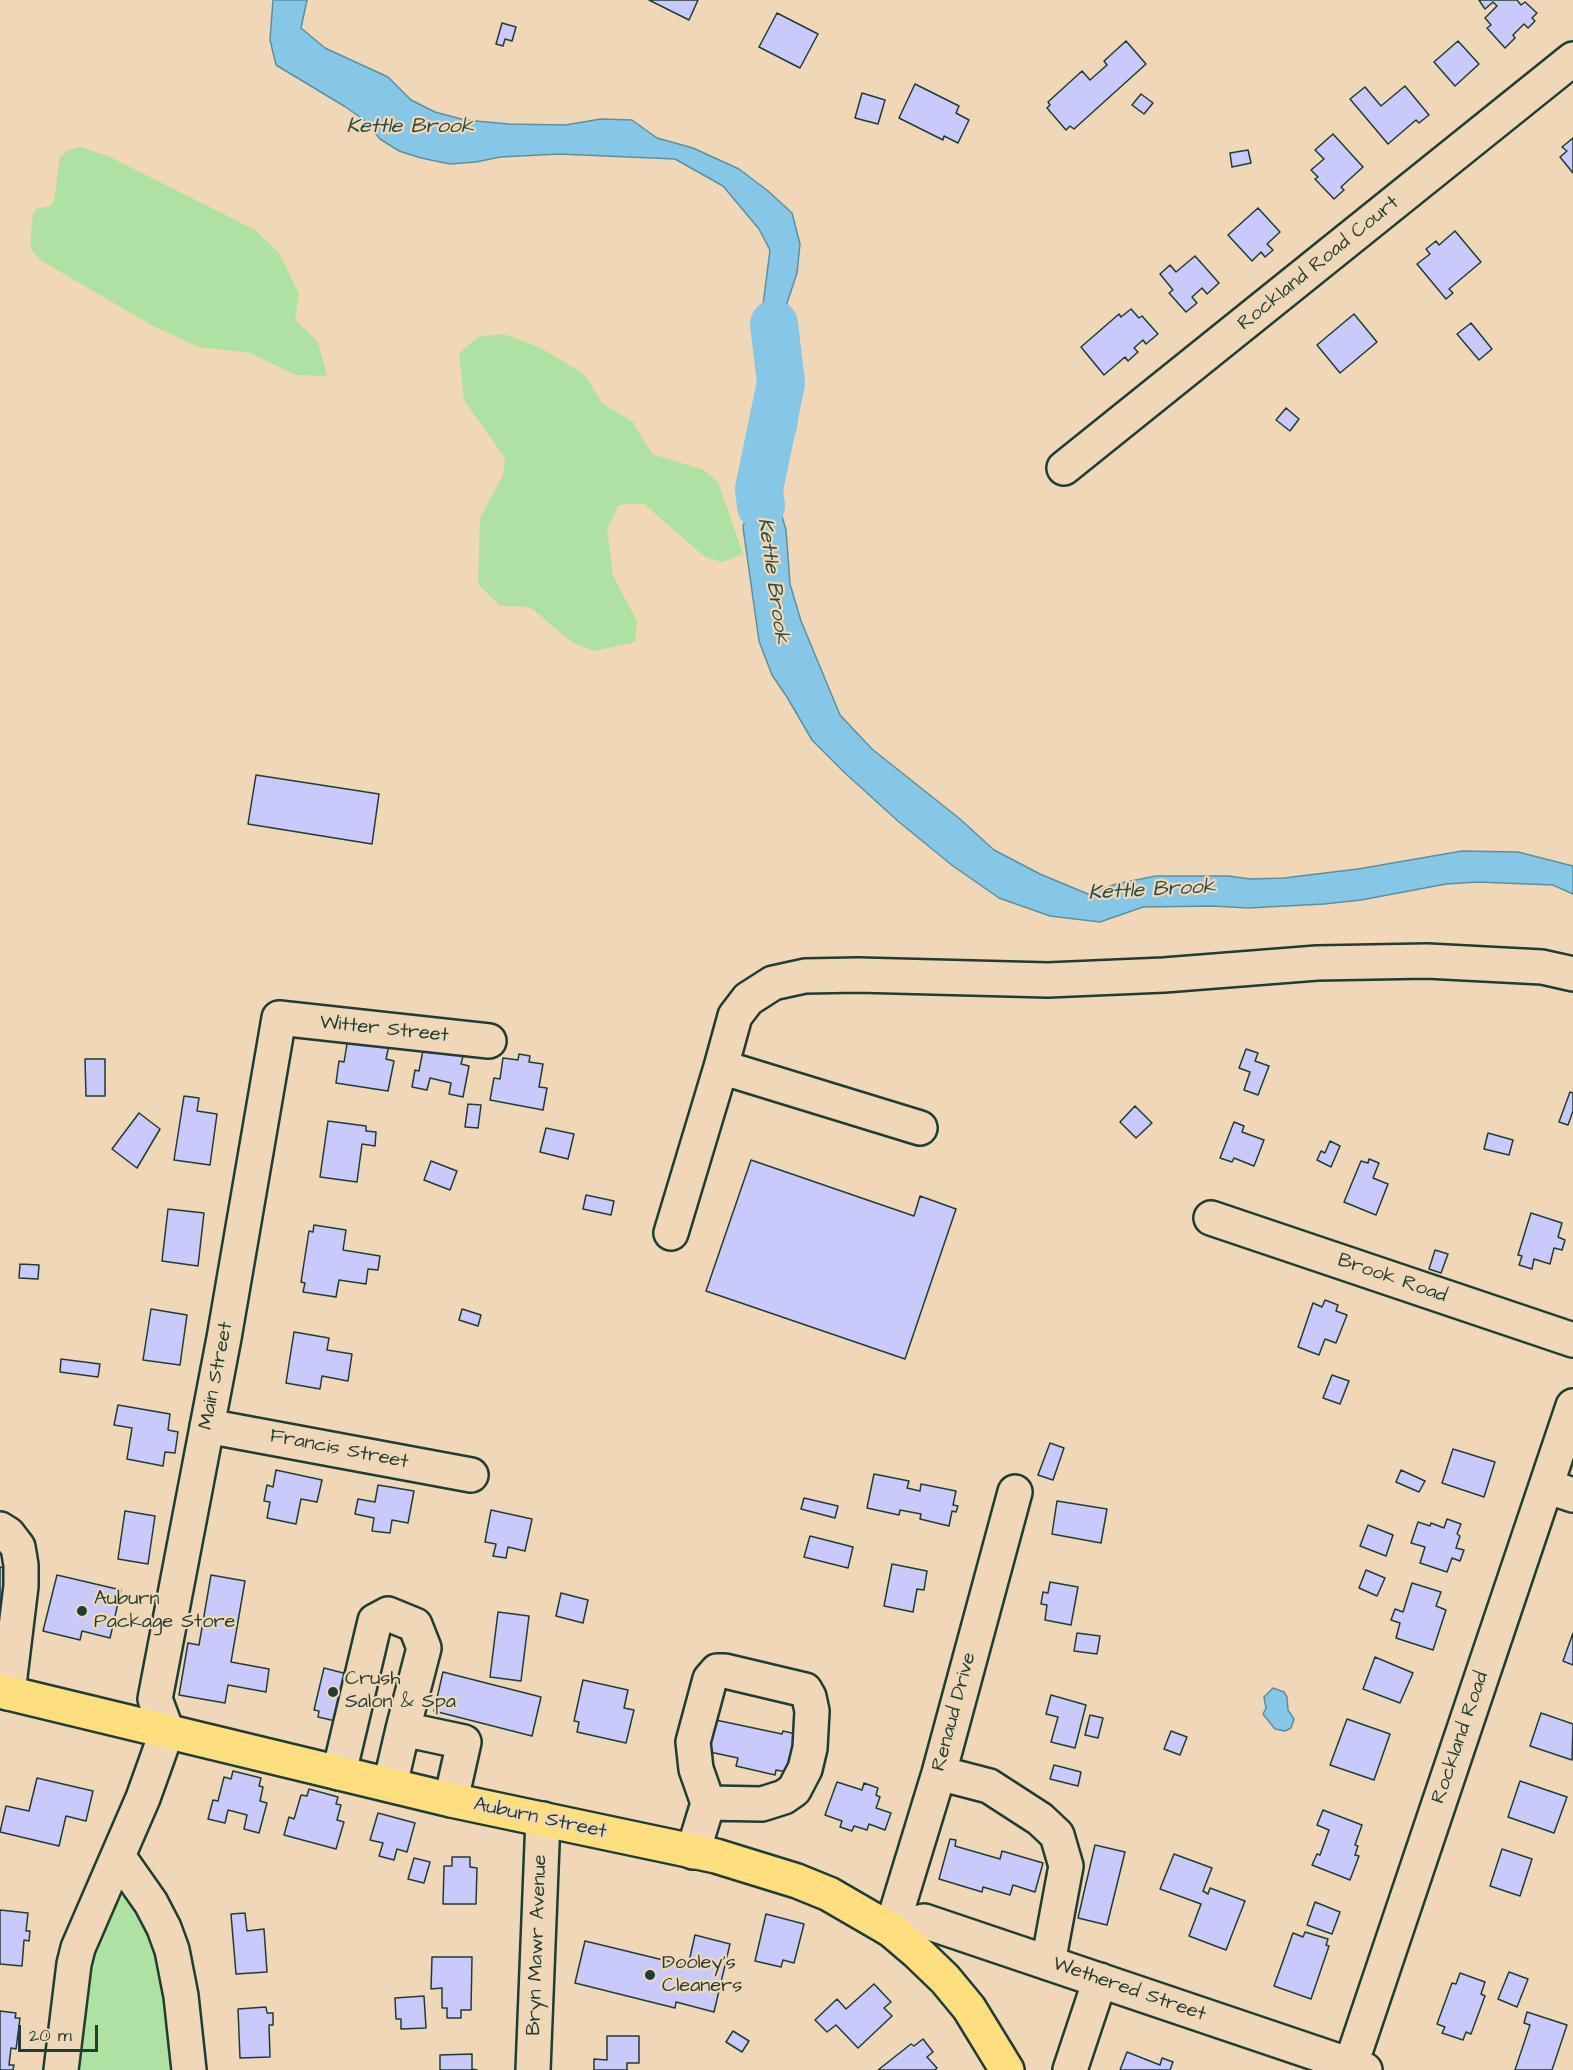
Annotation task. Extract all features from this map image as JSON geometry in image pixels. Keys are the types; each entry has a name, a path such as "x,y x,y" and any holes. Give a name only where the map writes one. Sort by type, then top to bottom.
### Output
{"main road":[{"name":"Auburn Street","path":"4,1692 451,1800 693,1852 743,1864 797,1881 829,1894 891,1930 938,1973 969,2008 1007,2070"}],"street":[{"name":"Rockland Road Court","path":"1064,468 1573,59"},
{"path":"671,1233 735,1016 748,999 773,983 805,976 858,975 1048,980 1164,975 1317,963 1416,962 1542,967 1573,974"},
{"name":"Witter Street","path":"279,1018 489,1041"},
{"name":"Main Street","path":"166,1731 155,1699 224,1338 279,1018"},
{"path":"721,1068 920,1128"},
{"name":"Brook Road","path":"1211,1218 1573,1340"},
{"name":"Rockland Road","path":"1355,2068 1559,1491 1573,1406"},
{"name":"Francis Street","path":"207,1426 471,1475"},
{"name":"Renaud Drive","path":"891,1930 939,1773 1015,1492"},
{"path":"0,1529 8,1534 18,1547 21,1565 21,1586 4,1692"},
{"path":"339,1773 375,1621 388,1614 415,1625 424,1648 390,1785"},
{"path":"693,1852 708,1803 696,1769 693,1742 710,1679 717,1671 725,1671 805,1690 812,1711 810,1748 805,1769 794,1790 784,1797 762,1804 708,1803"},
{"path":"403,1729 464,1742 451,1800"},
{"path":"61,2070 75,1958 85,1929 143,1798 166,1731"},
{"path":"939,1773 989,1786 1040,1819 1057,1834 1066,1866 1048,1963"},
{"name":"Bryn Mawr Avenue","path":"533,2070 543,1819"},
{"path":"118,1856 151,1903 172,1950 182,1996 189,2070"},
{"name":"Wethered Street","path":"891,1930 924,1921 1355,2068"},
{"path":"1070,2070 1100,1980"}],"green space":[{"path":"80,147 108,156 255,230 279,253 299,294 295,320 318,342 327,376 296,375 250,353 199,347 153,326 42,261 33,252 30,244 33,214 36,209 50,206 54,201 60,157 69,150"},
{"path":"503,334 539,347 585,375 602,403 633,422 652,454 704,470 718,482 743,554 722,562 705,557 643,503 619,505 607,529 613,576 637,621 635,642 594,651 573,643 530,607 500,606 478,584 480,518 503,475 505,458 464,400 459,353 478,337"},
{"path":"118,1856 151,1903 189,2070 64,2070"}],"water":[{"name":"Kettle Brook","path":"273,0 307,0 301,28 325,48 388,77 411,100 435,112 465,120 509,124 565,125 601,119 632,120 657,138 693,148 739,169 792,213 800,244 797,273 779,327 792,356 799,402 796,427 776,496 786,530 790,584 801,621 840,715 872,749 960,819 994,850 1040,874 1088,894 1116,884 1156,876 1284,878 1358,869 1462,851 1518,852 1573,866 1573,894 1553,885 1478,882 1446,884 1361,900 1324,904 1248,908 1143,907 1100,922 1050,916 999,898 953,866 899,822 812,740 772,675 759,641 743,527 764,456 783,403 762,313 770,250 759,229 723,186 675,159 559,154 500,157 450,164 399,151 380,139 363,119 276,65 270,40"},
{"path":"1273,1688 1284,1692 1287,1697 1288,1710 1294,1719 1291,1728 1285,1731 1275,1729 1263,1714 1266,1708 1264,1697"}],"building":[{"path":"649,0 698,0 689,20"},
{"path":"1479,0 1517,0 1521,5 1525,2 1537,13 1532,18 1535,21 1528,28 1524,24 1505,48 1487,28 1491,25 1485,18 1497,6 1493,2 1485,9"},
{"path":"777,13 818,34 800,68 759,47"},
{"path":"502,23 516,27 512,41 505,39 503,46 496,44"},
{"path":"1126,41 1146,64 1074,129 1070,126 1066,130 1047,108 1050,105 1048,102 1082,71 1090,80 1107,65 1104,61"},
{"path":"1458,41 1479,64 1455,86 1434,62"},
{"path":"915,84 959,106 956,113 969,120 958,143 944,136 943,140 899,118"},
{"path":"1405,86 1429,115 1419,123 1416,120 1388,144 1350,99 1365,87 1381,106"},
{"path":"862,93 885,100 878,124 855,118"},
{"path":"1141,94 1153,103 1144,114 1132,105"},
{"path":"1333,134 1363,167 1341,187 1344,190 1334,199 1315,179 1318,177 1311,170 1324,159 1315,150"},
{"path":"1573,138 1573,173 1560,157 1567,151 1562,147"},
{"path":"1248,150 1251,163 1232,167 1230,153"},
{"path":"1258,208 1280,232 1267,244 1273,250 1265,257 1261,252 1252,261 1228,235"},
{"path":"1455,231 1481,262 1449,289 1453,293 1446,299 1417,264 1430,254 1426,249 1436,241 1439,245"},
{"path":"1195,256 1219,283 1207,294 1202,288 1192,297 1197,303 1186,312 1169,293 1173,290 1160,274 1170,265 1176,272"},
{"path":"1131,309 1139,318 1142,316 1158,334 1146,344 1143,340 1134,348 1138,352 1128,361 1125,357 1104,375 1081,347 1119,314 1121,317"},
{"path":"1354,314 1377,342 1340,373 1317,345"},
{"path":"1471,323 1492,349 1479,360 1457,334"},
{"path":"1286,408 1299,419 1290,431 1276,420"},
{"path":"256,775 379,794 372,844 248,824"},
{"path":"348,1038 389,1045 386,1059 394,1061 388,1091 336,1083 339,1061 344,1062"},
{"path":"424,1045 464,1052 461,1064 469,1066 463,1097 449,1094 451,1083 430,1078 427,1090 412,1087 415,1070 419,1071"},
{"path":"1246,1049 1258,1053 1255,1061 1269,1066 1258,1095 1244,1090 1250,1072 1239,1068"},
{"path":"519,1054 530,1056 529,1062 543,1064 539,1087 547,1088 543,1110 490,1100 494,1078 500,1079 503,1058 518,1060"},
{"path":"85,1059 105,1059 105,1096 86,1096"},
{"path":"1570,1092 1573,1093 1573,1111 1568,1125 1559,1122"},
{"path":"184,1096 199,1098 197,1111 217,1114 210,1165 174,1160"},
{"path":"468,1104 481,1105 478,1128 465,1127"},
{"path":"1135,1106 1152,1123 1136,1138 1120,1122"},
{"path":"139,1113 160,1129 137,1168 112,1149"},
{"path":"328,1121 366,1126 366,1131 376,1132 375,1146 362,1144 357,1182 320,1177"},
{"path":"1234,1122 1244,1126 1242,1132 1264,1140 1254,1166 1234,1158 1232,1162 1220,1158"},
{"path":"546,1128 574,1134 568,1159 540,1152"},
{"path":"1488,1133 1513,1140 1509,1155 1484,1149"},
{"path":"1330,1141 1340,1146 1331,1167 1317,1160 1321,1151 1325,1153"},
{"path":"1369,1159 1379,1163 1373,1178 1388,1184 1376,1215 1344,1202 1361,1161 1368,1163"},
{"path":"751,1160 914,1216 920,1196 956,1209 905,1359 706,1291"},
{"path":"431,1161 457,1171 450,1190 424,1180"},
{"path":"586,1195 614,1201 611,1215 583,1209"},
{"path":"168,1209 204,1213 198,1266 162,1261"},
{"path":"1531,1213 1562,1223 1558,1237 1565,1240 1562,1250 1554,1248 1550,1264 1534,1259 1532,1269 1519,1265 1522,1256 1518,1255"},
{"path":"314,1225 346,1230 343,1250 380,1256 378,1270 368,1269 366,1284 339,1280 336,1297 303,1292 305,1283 301,1282 309,1231 313,1232"},
{"path":"1435,1250 1448,1254 1441,1273 1429,1269"},
{"path":"20,1264 39,1265 38,1279 19,1278"},
{"path":"1325,1300 1338,1305 1336,1311 1347,1315 1336,1343 1325,1339 1319,1355 1298,1347 1313,1303 1322,1307"},
{"path":"151,1309 187,1315 180,1365 143,1360"},
{"path":"462,1309 481,1315 478,1326 459,1320"},
{"path":"294,1332 329,1338 327,1350 352,1354 348,1381 322,1376 320,1389 286,1383"},
{"path":"61,1359 100,1364 98,1377 60,1372"},
{"path":"1332,1375 1349,1381 1340,1404 1323,1398"},
{"path":"118,1405 170,1414 168,1430 178,1432 175,1453 165,1452 163,1466 127,1459 132,1428 114,1425"},
{"path":"1050,1443 1064,1448 1053,1480 1038,1475"},
{"path":"1453,1449 1495,1462 1484,1497 1442,1483"},
{"path":"276,1470 322,1480 317,1502 301,1499 296,1524 267,1518 270,1502 264,1501 267,1485 273,1487"},
{"path":"1401,1470 1425,1481 1419,1492 1396,1482"},
{"path":"874,1474 909,1481 907,1488 920,1491 921,1484 956,1491 953,1505 958,1506 956,1512 952,1511 949,1526 920,1519 921,1514 900,1510 899,1515 867,1508"},
{"path":"378,1485 414,1491 408,1523 392,1520 390,1533 372,1531 374,1518 355,1514 358,1499 375,1502"},
{"path":"804,1498 838,1506 835,1518 801,1509"},
{"path":"1057,1501 1107,1509 1101,1543 1052,1534"},
{"path":"491,1510 532,1519 525,1551 508,1547 506,1558 493,1556 496,1544 485,1542"},
{"path":"125,1511 155,1516 148,1564 118,1559"},
{"path":"1447,1519 1461,1524 1457,1534 1460,1536 1456,1548 1464,1550 1460,1561 1452,1558 1447,1572 1420,1563 1425,1547 1411,1543 1418,1522 1430,1526 1431,1523 1444,1528"},
{"path":"1368,1525 1393,1535 1386,1556 1360,1546"},
{"path":"810,1536 853,1547 848,1568 804,1557"},
{"path":"892,1564 927,1571 924,1590 917,1589 913,1612 884,1606"},
{"path":"0,1567 11,1570 0,1615"},
{"path":"1366,1570 1385,1578 1377,1596 1359,1588"},
{"name":"Auburn Package Store","path":"57,1575 121,1590 110,1638 82,1631 80,1640 43,1631"},
{"path":"211,1575 245,1581 231,1662 269,1669 266,1692 228,1685 225,1703 179,1695 188,1643 199,1645"},
{"path":"1050,1582 1078,1587 1071,1625 1045,1620 1047,1605 1041,1604 1043,1592 1048,1593"},
{"path":"1412,1583 1441,1592 1436,1606 1446,1610 1433,1650 1396,1638 1400,1623 1391,1620 1395,1609 1403,1612"},
{"path":"561,1593 588,1600 583,1623 556,1616"},
{"path":"498,1612 529,1616 521,1681 490,1677"},
{"path":"1077,1633 1100,1636 1097,1654 1074,1651"},
{"path":"1573,1633 1573,1665 1563,1661"},
{"path":"1375,1657 1413,1673 1400,1703 1363,1689"},
{"name":"Crush Salon & Spa","path":"324,1668 351,1675 340,1722 318,1717 319,1711 314,1710"},
{"path":"443,1672 541,1697 532,1736 434,1711"},
{"path":"583,1680 628,1690 624,1708 634,1710 626,1743 577,1732 579,1722 574,1721"},
{"path":"1051,1695 1086,1705 1075,1748 1051,1742 1058,1717 1046,1714"},
{"path":"1541,1713 1573,1724 1572,1760 1530,1746"},
{"path":"1090,1715 1103,1718 1098,1738 1085,1735"},
{"path":"711,1719 782,1734 783,1731 800,1735 792,1773 776,1770 775,1775 736,1766 738,1758 705,1751"},
{"path":"1347,1719 1390,1734 1374,1780 1330,1765"},
{"path":"1171,1731 1187,1737 1180,1755 1164,1749"},
{"path":"1054,1765 1081,1772 1078,1786 1050,1779"},
{"path":"233,1771 261,1778 259,1786 263,1787 260,1801 267,1803 259,1833 244,1829 247,1815 228,1810 225,1823 208,1819 213,1800 218,1801 224,1777 231,1779"},
{"path":"37,1778 93,1791 86,1821 66,1816 59,1846 0,1832 6,1806 29,1811"},
{"path":"1520,1781 1567,1797 1554,1833 1508,1817"},
{"path":"837,1782 862,1790 864,1783 878,1788 876,1795 880,1797 876,1808 891,1813 885,1830 869,1824 867,1830 854,1826 852,1831 840,1827 842,1821 825,1815"},
{"path":"309,1789 338,1797 336,1804 341,1805 337,1820 344,1822 336,1849 284,1835 289,1817 294,1819 301,1795 307,1796"},
{"path":"1323,1810 1362,1825 1355,1845 1358,1846 1355,1855 1359,1856 1350,1880 1312,1865 1317,1854 1320,1855 1329,1830 1317,1825"},
{"path":"378,1813 415,1823 407,1852 397,1849 394,1860 379,1856 383,1843 370,1840"},
{"path":"950,1839 956,1840 955,1846 1000,1859 1002,1851 1043,1863 1035,1892 1013,1885 1010,1895 983,1887 982,1892 939,1879"},
{"path":"1095,1845 1125,1852 1107,1925 1078,1918"},
{"path":"1502,1849 1532,1859 1520,1896 1490,1886"},
{"path":"1174,1854 1212,1868 1203,1891 1208,1894 1210,1888 1245,1901 1226,1950 1189,1936 1201,1904 1160,1889"},
{"path":"452,1857 470,1857 470,1867 477,1868 476,1904 443,1904 444,1866 452,1866"},
{"path":"414,1858 430,1862 424,1883 408,1879"},
{"path":"1315,1902 1340,1912 1332,1934 1307,1925"},
{"path":"0,1910 28,1913 26,1931 30,1931 29,1941 24,1940 22,1966 0,1964"},
{"path":"245,1913 247,1931 264,1929 267,1972 236,1974 231,1914"},
{"path":"766,1914 804,1924 794,1963 783,1960 781,1967 755,1961"},
{"path":"1305,1932 1328,1939 1326,1945 1329,1946 1311,1999 1274,1986 1293,1933 1303,1937"},
{"name":"Dooley's Cleaners","path":"695,1935 730,1944 714,2012 676,2002 675,2008 575,1983 585,1941 688,1966"},
{"path":"432,1957 472,1957 471,2010 461,2010 461,2018 447,2018 447,2008 442,2008 442,1988 431,1989"},
{"path":"1509,1972 1528,1979 1517,2007 1498,1999"},
{"path":"1460,1973 1485,1982 1481,1994 1485,1996 1471,2034 1466,2032 1463,2040 1442,2033 1445,2027 1437,2024 1452,1983 1456,1984"},
{"path":"874,1984 891,2002 884,2008 892,2016 858,2048 836,2025 827,2032 815,2020 837,1999 846,2009"},
{"path":"424,1996 426,2028 401,2029 401,2019 396,2019 395,1998"},
{"path":"266,2007 267,2013 273,2013 273,2025 269,2025 270,2057 240,2058 238,2009"},
{"path":"0,2011 16,2013 15,2018 20,2018 16,2049 11,2048 9,2065 14,2065 13,2070 0,2070"},
{"path":"1527,2012 1567,2025 1552,2070 1515,2070 1530,2025 1524,2023"},
{"path":"733,2031 749,2041 742,2052 726,2042"},
{"path":"607,2036 639,2036 639,2063 627,2063 627,2070 594,2070 594,2059 607,2060"},
{"path":"923,2039 933,2052 927,2057 937,2068 935,2070 878,2070 911,2044 914,2046"},
{"path":"1127,2052 1160,2065 1162,2058 1173,2062 1170,2070 1120,2070"},
{"path":"472,2054 472,2069 477,2070 440,2070 440,2055"}],"waterway":[{"name":"Kettle Brook","path":"761,506 759,489 781,383 774,324"}],"place":[{"name":"Auburn Package Store","path":"82,1611"},
{"name":"Crush Salon & Spa","path":"333,1692"},
{"name":"Dooley's Cleaners","path":"650,1975"}]}
